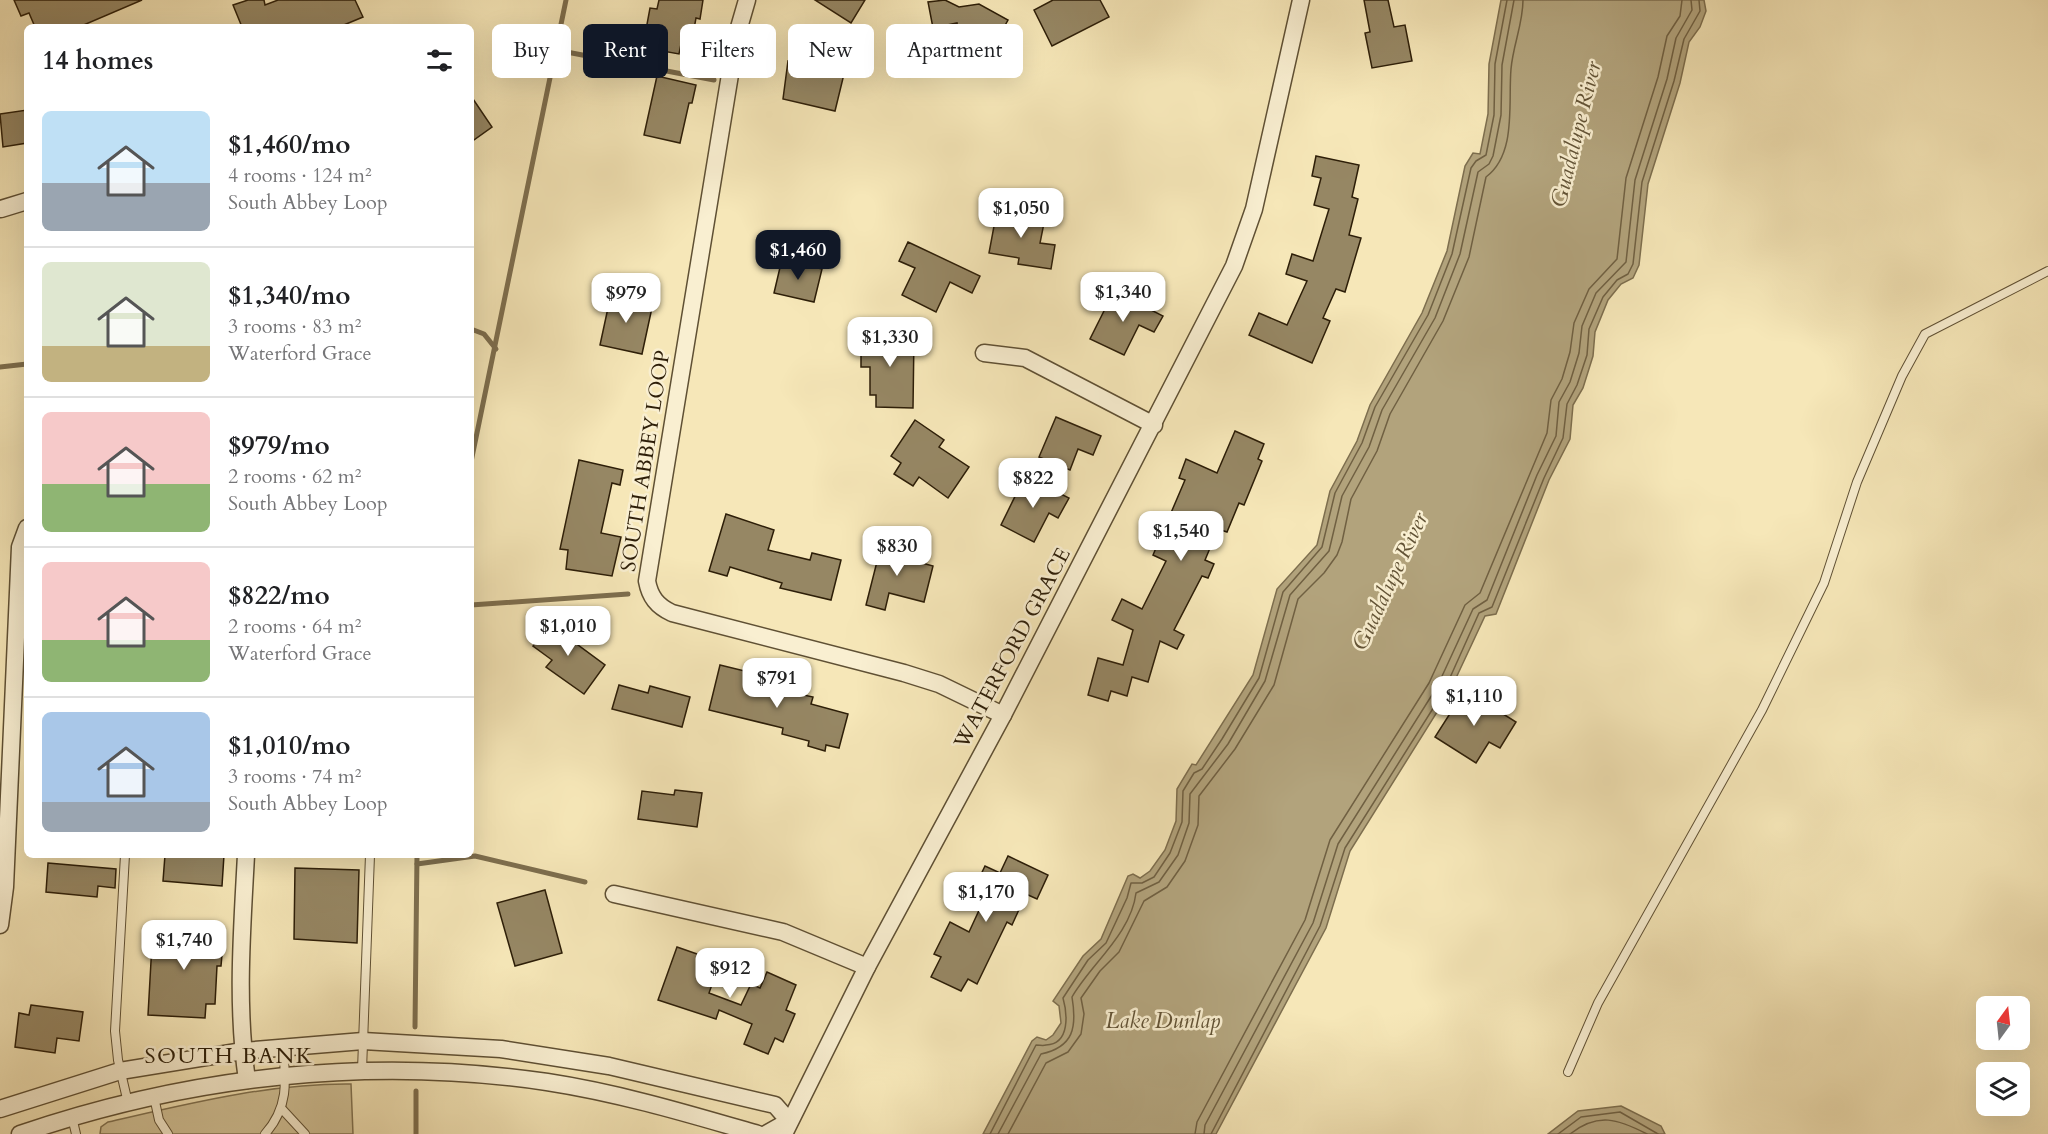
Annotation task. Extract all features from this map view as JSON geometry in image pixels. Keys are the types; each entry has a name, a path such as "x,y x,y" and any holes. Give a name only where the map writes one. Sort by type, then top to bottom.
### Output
{"street":[{"name":"SOUTH ABBEY LOOP","path":"747,0 736,38 649,570 650,595 660,607 672,613 904,673 939,684 1002,715"},
{"name":"WATERFORD GRACE","path":"786,1128 867,967 1002,715 1234,266 1246,237 1260,183 1300,0"},
{"path":"1,209 24,202"},
{"path":"984,353 1025,358 1154,424"},
{"path":"0,925 5,887 20,547 24,536"},
{"path":"246,858 239,992 247,1080"},
{"path":"614,894 783,932 867,967"},
{"path":"0,1109 120,1071 243,1051 363,1041 501,1049 609,1066 775,1105 786,1128 766,1134"},
{"path":"20,1134 72,1117 154,1097 285,1075 362,1070 442,1072 550,1083 634,1099 758,1134"}],"lane":[{"path":"1568,1072 1598,1003 1767,700 1824,583 1857,482 1902,376 1925,334 2048,271"},
{"path":"125,858 116,1030 120,1071 128,1103"},
{"path":"362,1070 370,858"},
{"path":"265,1134 277,1120 281,1108 285,1075 283,1047"},
{"path":"154,1097 159,1120 168,1134"},
{"path":"281,1108 305,1134"},
{"path":"72,1117 76,1134"}],"shaded area":[{"path":"351,1084 353,1134 100,1134 101,1127 108,1122 198,1102 290,1087"}],"water":[{"name":"Lake Dunlap","path":"1501,0 1704,0 1706,11 1700,27 1689,42 1680,83 1648,184 1639,265 1633,278 1621,284 1608,300 1595,332 1593,356 1583,388 1573,405 1570,439 1549,480 1496,614 1485,616 1449,693 1350,851 1326,928 1216,1134 983,1134 1032,1041 1037,1037 1046,1040 1053,1035 1061,1023 1059,1006 1053,1001 1083,956 1101,939 1128,876 1133,874 1140,878 1150,871 1165,850 1176,821 1177,789 1192,764 1196,765 1253,675 1277,589 1317,545 1330,491 1357,441 1370,405 1422,313 1447,251 1465,166 1473,153 1480,154 1488,114 1489,64"},
{"path":"1621,1106 1661,1126 1665,1134 1548,1134 1578,1111"}],"building":[{"path":"14,0 142,0 86,24 34,24 29,13 21,16"},
{"path":"248,0 264,0 265,5 278,0 355,0 363,17 346,24 241,24 233,5"},
{"path":"659,0 703,0 700,19 696,18 695,24 680,24 679,54 668,52 668,24 647,24 650,8 657,9"},
{"path":"815,0 865,0 851,23"},
{"path":"945,0 959,7 979,4 1008,20 1006,24 932,24 928,2"},
{"path":"1053,0 1100,0 1109,17 1052,46 1034,10"},
{"path":"1364,0 1388,0 1394,27 1405,25 1412,61 1372,68 1365,33 1370,32"},
{"path":"788,61 788,78 843,78 835,111 783,99"},
{"path":"657,78 696,85 692,103 689,103 680,143 644,135"},
{"path":"474,100 492,127 474,140"},
{"path":"24,110 24,144 3,147 0,114"},
{"path":"1316,156 1359,165 1352,197 1358,199 1349,235 1361,238 1345,292 1336,289 1323,318 1330,321 1312,363 1249,335 1259,313 1287,325 1307,281 1286,274 1292,254 1313,261 1329,209 1314,205 1321,178 1312,176"},
{"path":"997,210 1045,218 1040,243 1055,245 1051,269 1018,264 1019,258 989,253"},
{"path":"908,242 980,276 972,293 950,282 936,312 902,295 915,268 899,261"},
{"path":"782,259 822,269 814,302 774,293"},
{"path":"1114,291 1163,316 1154,332 1139,325 1124,355 1090,339"},
{"path":"611,294 653,303 642,354 600,345"},
{"path":"861,333 914,336 913,408 876,407 876,395 870,395 870,367 861,367"},
{"path":"1056,417 1101,436 1093,455 1078,449 1070,470 1039,457"},
{"path":"915,420 944,440 939,447 969,467 948,498 919,477 913,486 894,474 901,463 891,456"},
{"path":"1235,431 1264,444 1258,459 1262,461 1244,505 1239,503 1227,532 1218,529 1205,560 1214,564 1208,578 1202,576 1174,630 1184,635 1177,649 1160,641 1148,682 1132,677 1127,696 1111,691 1108,701 1088,695 1098,658 1123,665 1133,630 1112,620 1122,599 1142,609 1166,561 1153,555 1185,480 1179,478 1186,459 1217,473"},
{"path":"579,460 623,470 620,485 612,483 601,533 621,537 612,576 566,569 568,550 560,549"},
{"path":"1025,476 1069,498 1058,518 1049,513 1034,542 1001,525"},
{"path":"726,514 774,530 768,550 810,560 812,553 841,560 831,600 780,588 782,583 730,567 727,576 709,571"},
{"path":"884,534 897,538 893,555 933,566 924,602 889,593 885,610 866,605"},
{"path":"553,618 574,633 570,639 605,665 584,694 546,667 552,660 533,646"},
{"path":"720,665 757,674 754,684 813,697 811,704 848,714 839,748 826,745 825,751 808,746 809,741 782,734 783,728 709,710"},
{"path":"619,685 648,693 650,686 690,697 682,727 612,709"},
{"path":"1465,690 1516,722 1500,748 1489,742 1476,763 1435,737"},
{"path":"675,790 702,793 697,827 638,819 642,791 674,795"},
{"path":"1008,856 1048,875 1037,899 1026,894 1012,925 1007,922 977,984 968,979 961,991 931,977 941,957 934,954 950,922 969,932 987,893 975,887 985,866 1000,873"},
{"path":"165,858 224,858 222,886 163,881"},
{"path":"48,863 116,869 115,888 98,886 97,897 46,892"},
{"path":"295,868 359,870 357,943 294,939"},
{"path":"545,890 562,953 515,966 497,903"},
{"path":"153,926 224,932 221,966 217,966 215,1004 206,1004 205,1018 148,1015"},
{"path":"677,947 720,962 709,993 741,1005 751,984 760,988 767,972 796,985 786,1010 795,1014 783,1042 775,1038 768,1054 744,1044 752,1024 719,1010 716,1019 658,1000"},
{"path":"31,1005 83,1012 79,1041 57,1038 55,1053 15,1047 19,1013 29,1015"}],"waterway":[{"path":"474,447 566,0"},
{"path":"571,53 714,80"},
{"path":"474,330 484,334 496,349"},
{"path":"0,367 24,364"},
{"path":"474,605 628,594"},
{"path":"474,856 585,882"},
{"path":"415,1027 417,858"},
{"path":"417,864 460,858"},
{"path":"416,1091 416,1134"}],"district":[{"name":"SOUTH BANK","path":"229,1055"}],"water label":[{"name":"Guadalupe River","path":"1575,134"},
{"name":"Guadalupe River","path":"1389,581"}]}
